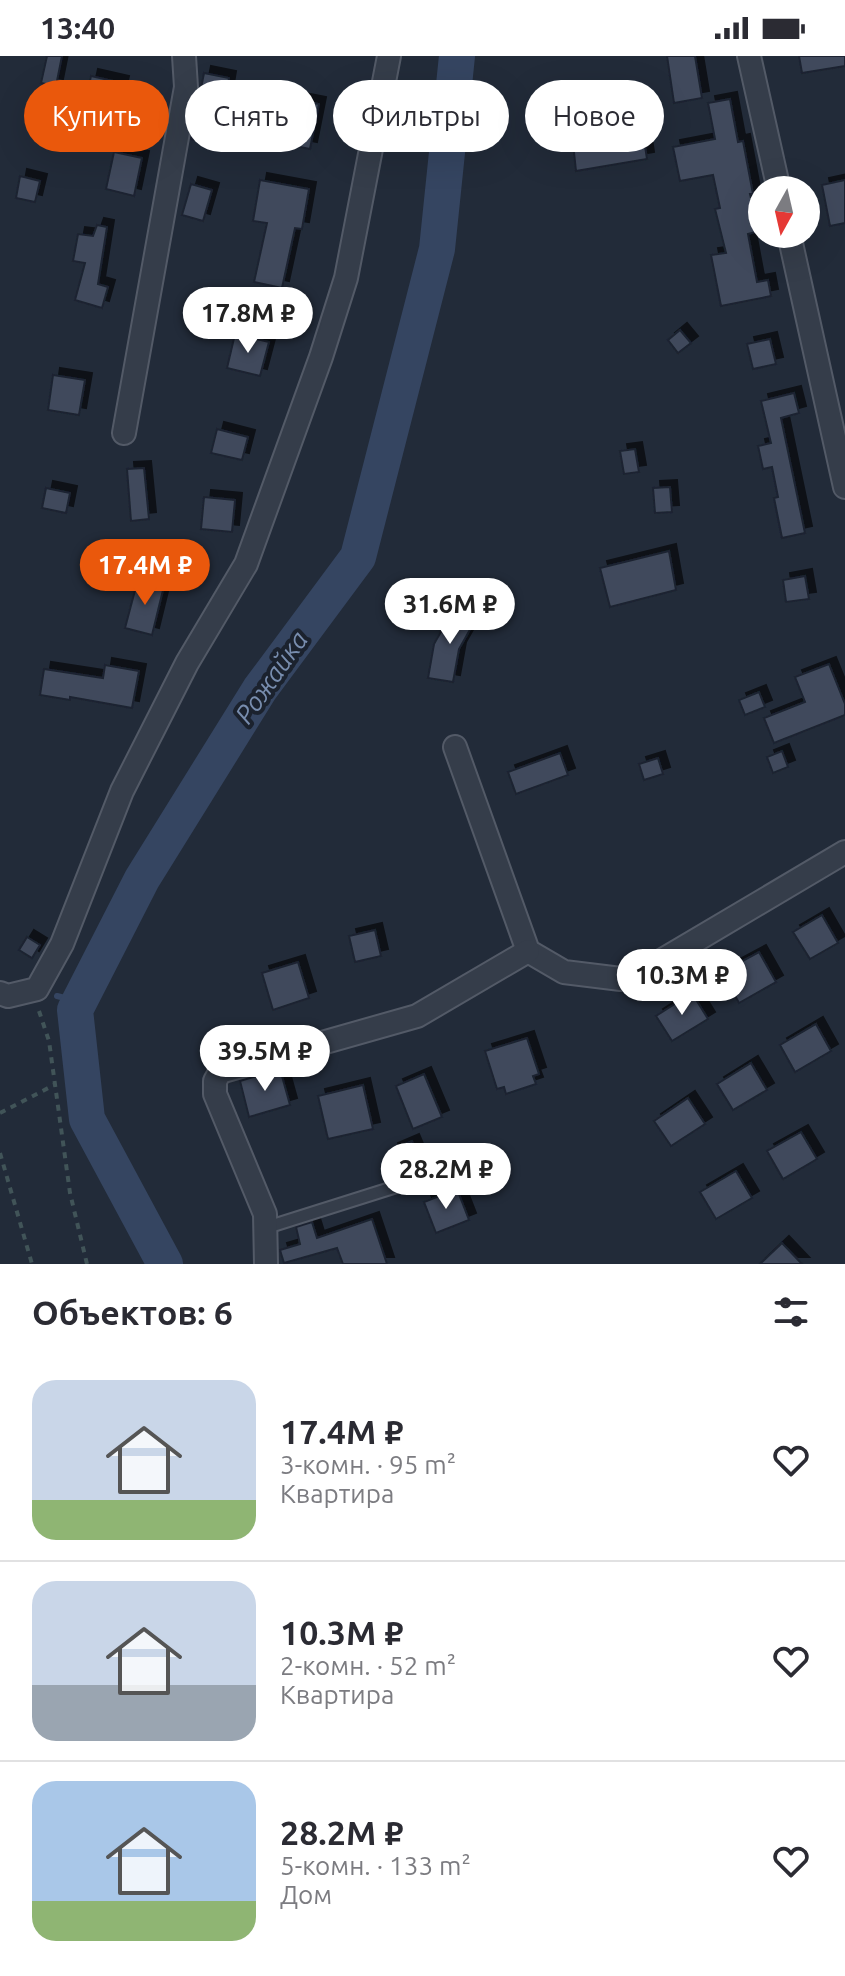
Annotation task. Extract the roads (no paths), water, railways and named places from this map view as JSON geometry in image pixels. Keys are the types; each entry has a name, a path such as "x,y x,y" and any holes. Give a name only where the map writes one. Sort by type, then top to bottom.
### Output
{"street":[{"path":"124,433 186,87 184,56"},
{"path":"0,993 8,996 37,989 62,944 122,791 187,663 246,564 346,278 389,56"},
{"path":"749,56 776,176"},
{"path":"792,248 845,487"},
{"path":"455,747 528,951 564,972 621,979 656,964 845,852"},
{"path":"266,1264 265,1214 215,1094 215,1081 220,1072 417,1016 528,951"}],"lane":[{"path":"265,1228 395,1187"}],"waterway":[{"name":"Рожайка","path":"165,1264 87,1119 75,1010 142,879 260,689 358,557 437,249 457,56"},
{"path":"57,996 69,999 75,1010"}]}
